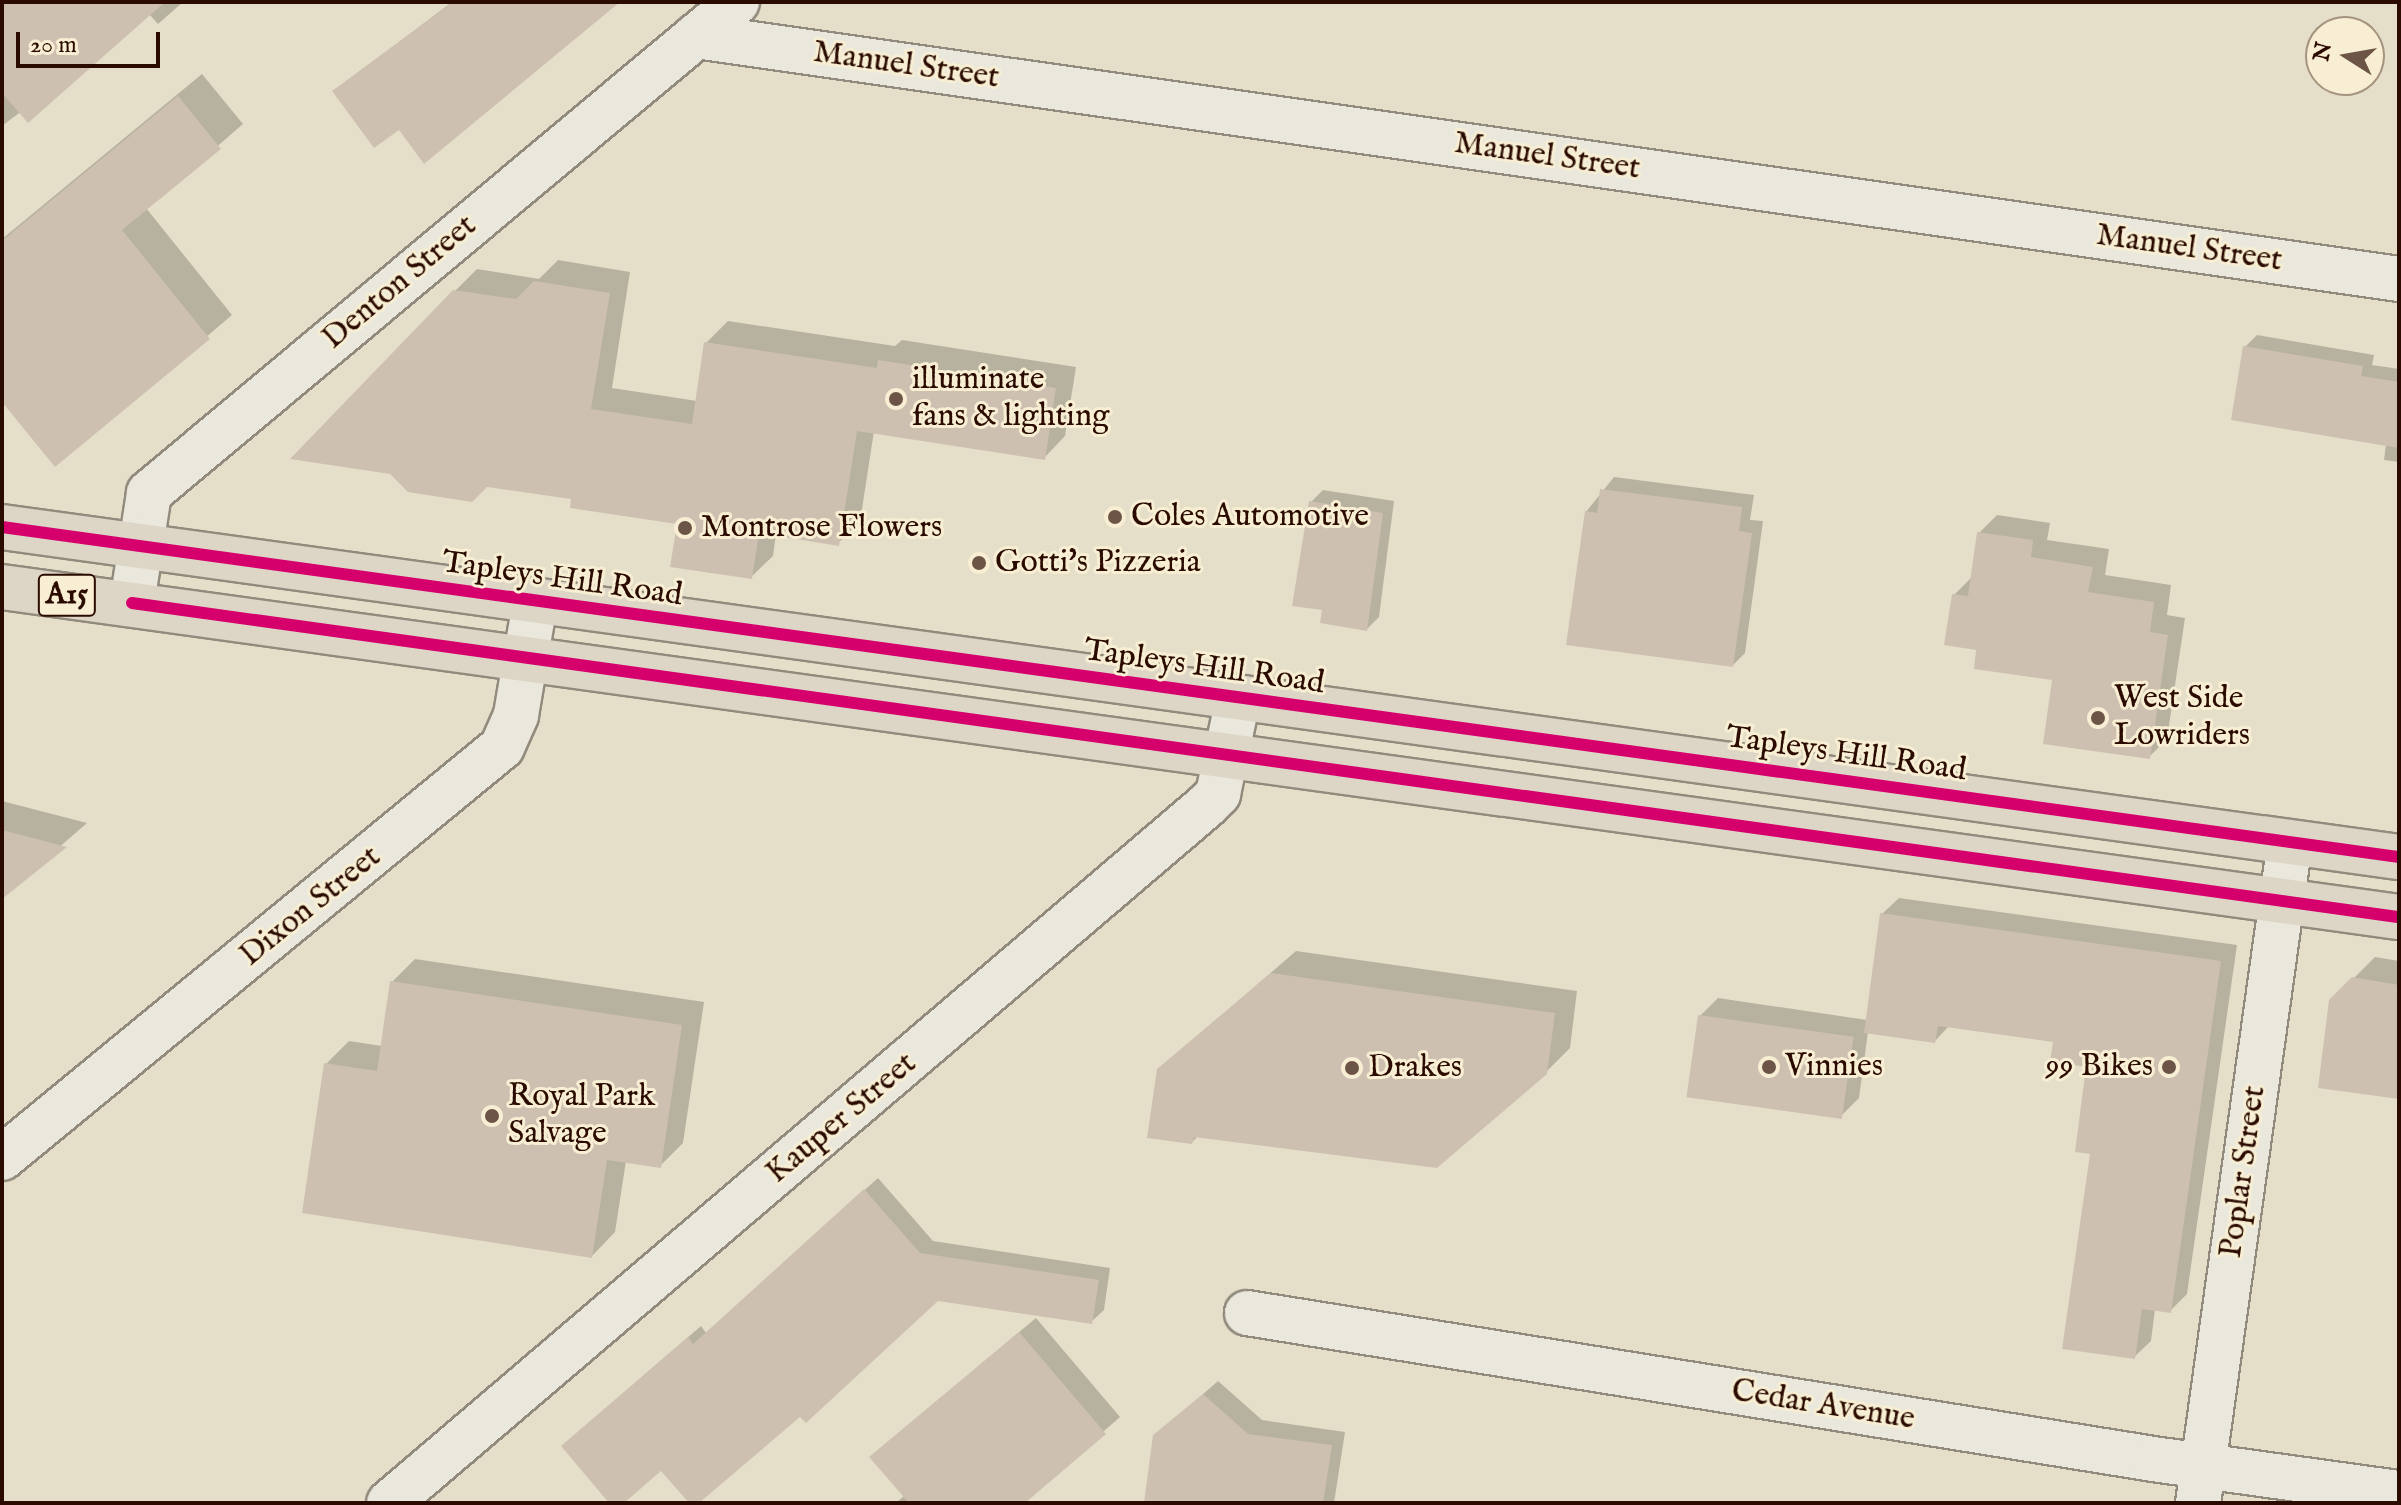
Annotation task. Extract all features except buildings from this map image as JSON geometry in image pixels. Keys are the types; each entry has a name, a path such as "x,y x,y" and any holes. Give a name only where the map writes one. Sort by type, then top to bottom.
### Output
{"main road":[{"name":"Tapleys Hill Road","path":"2,527 535,603 2399,857"},
{"name":"A15","path":"2,587 526,655 1227,757 2399,917"}],"street":[{"name":"Denton Street","path":"132,603 138,546 149,493 737,2"},
{"name":"Manuel Street","path":"696,36 2399,279"},
{"name":"Dixon Street","path":"2,1158 472,777 502,747 516,715 535,603"},
{"name":"Kauper Street","path":"389,1503 1207,805 1218,794 1238,699"},
{"name":"Poplar Street","path":"2200,1485 2290,842"},
{"name":"Cedar Avenue","path":"1247,1313 2200,1485 2399,1493"}],"cycle path":[{"path":"2,527 2399,857"},
{"path":"132,603 2399,917"}],"place":[{"name":"illuminate fans & lighting","path":"896,399"},
{"name":"Coles Automotive","path":"1115,517"},
{"name":"Montrose Flowers","path":"685,528"},
{"name":"Gotti's Pizzeria","path":"979,563"},
{"name":"West Side Lowriders","path":"2098,718"},
{"name":"Vinnies","path":"1769,1067"},
{"name":"99 Bikes","path":"2169,1067"},
{"name":"Drakes","path":"1352,1068"},
{"name":"Royal Park Salvage","path":"492,1116"}]}
